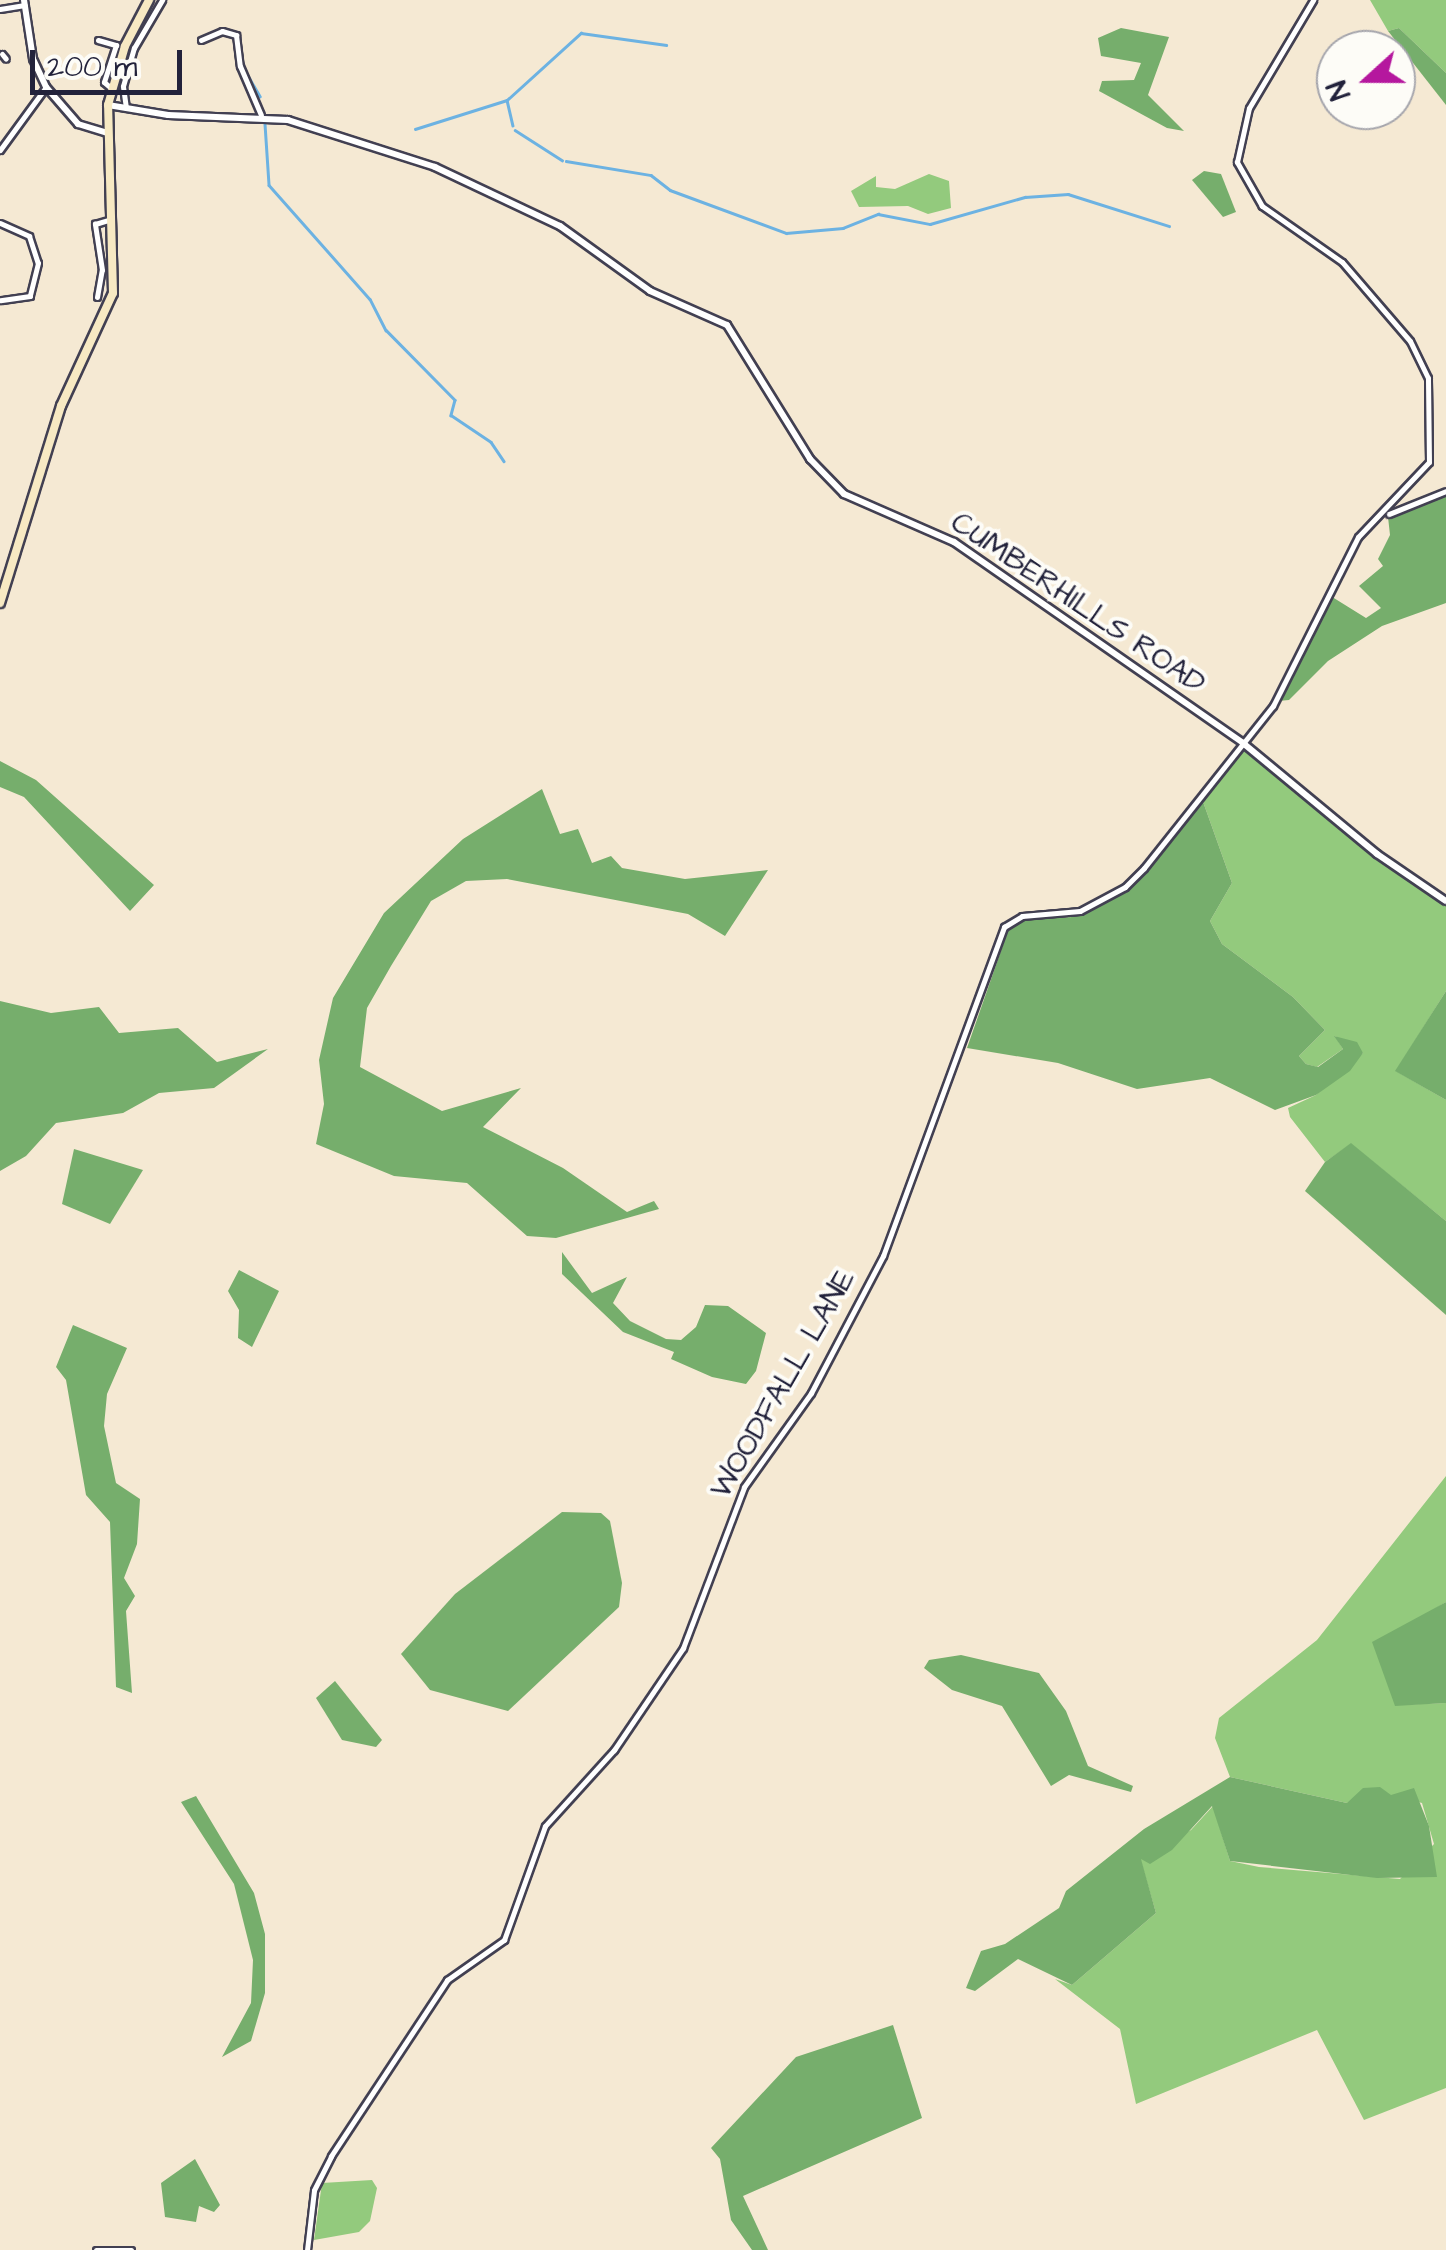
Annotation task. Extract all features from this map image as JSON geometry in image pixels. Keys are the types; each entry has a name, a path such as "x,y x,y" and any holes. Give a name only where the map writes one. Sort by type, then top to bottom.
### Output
{"main road":[{"path":"0,602 60,406 112,293 105,132 108,105 111,88 148,0"}],"street":[{"path":"126,108 123,86 130,46 162,0"},
{"path":"1244,743 1272,706 1358,538 1386,514 1432,452 1424,365 1366,284 1262,206 1237,162 1249,108 1313,0"},
{"path":"4,6 24,2 34,59 46,88 78,124 105,132"},
{"path":"201,40 222,30 236,35 240,66 261,115"},
{"path":"98,40 116,45 104,82 111,88"},
{"path":"0,150 46,88"},
{"name":"CUMBERHILLS ROAD","path":"108,105 168,115 261,115 434,167 560,226 650,291 727,326 810,459 844,494 954,542 1244,743 1377,854 1446,901"},
{"path":"96,297 102,270 94,224 110,219"},
{"path":"0,223 29,236 38,262 30,296 0,300"},
{"path":"1386,514 1446,491"},
{"name":"WOODFALL LANE","path":"306,2250 314,2190 331,2156 447,1980 504,1940 545,1826 614,1750 684,1648 744,1487 811,1393 883,1256 1004,927 1022,916 1071,914 1125,888 1244,743"},
{"path":"96,2250 131,2250"}],"green space":[{"path":"1370,0 1446,0 1446,73 1416,44 1416,30 1387,30"},
{"path":"1121,28 1169,37 1148,95 1184,131 1167,128 1099,91 1102,81 1134,80 1141,63 1101,56 1098,38"},
{"path":"1416,44 1446,73 1446,105 1416,67"},
{"path":"1204,171 1221,174 1236,212 1223,217 1192,180"},
{"path":"929,174 949,181 951,208 928,214 908,206 859,207 851,191 876,176 876,187 895,189"},
{"path":"1446,493 1446,603 1382,626 1328,661 1289,700 1278,701 1329,595 1366,618 1381,608 1359,586 1383,566 1378,559 1390,535 1388,517"},
{"path":"1246,748 1446,903 1446,991 1396,1071 1446,1100 1446,1221 1351,1144 1325,1162 1290,1117 1288,1108 1316,1095 1363,1053 1335,1036 1343,1049 1317,1067 1306,1064 1299,1056 1325,1030 1293,997 1222,944 1210,921 1232,883 1201,796 1222,765"},
{"path":"0,761 36,780 154,885 130,911 24,797 0,787"},
{"path":"542,789 560,834 578,829 592,863 611,856 622,868 685,879 768,870 725,936 688,914 507,879 466,881 431,901 391,966 367,1008 360,1067 442,1111 521,1088 483,1127 563,1168 627,1212 654,1201 659,1209 556,1238 527,1236 467,1183 394,1176 316,1144 324,1104 319,1060 333,998 384,913 463,839"},
{"path":"1201,796 1232,883 1210,921 1222,944 1293,997 1325,1030 1299,1056 1306,1064 1318,1067 1343,1049 1334,1036 1357,1042 1363,1053 1350,1071 1316,1095 1275,1110 1210,1078 1137,1089 1058,1063 967,1048 1009,928 1019,920 1072,917 1125,891"},
{"path":"1446,991 1446,1100 1395,1071"},
{"path":"0,1001 51,1013 99,1007 119,1033 178,1028 217,1062 268,1049 214,1088 159,1093 123,1113 56,1123 26,1156 0,1171"},
{"path":"1351,1143 1446,1221 1446,1315 1305,1191 1325,1162"},
{"path":"74,1149 143,1170 110,1224 62,1204"},
{"path":"562,1252 592,1293 627,1277 613,1303 630,1321 666,1339 681,1340 696,1327 705,1305 728,1306 766,1333 756,1371 746,1384 712,1377 671,1359 674,1352 623,1332 562,1274"},
{"path":"239,1270 279,1291 252,1347 238,1338 239,1310 228,1291"},
{"path":"73,1325 127,1348 107,1394 104,1426 116,1483 140,1499 137,1544 124,1578 135,1596 126,1611 132,1693 116,1687 110,1522 86,1495 66,1380 56,1367"},
{"path":"1446,1476 1446,1602 1415,1621 1395,1705 1446,1703 1446,2088 1364,2120 1317,2030 1136,2104 1120,2029 1055,1979 1072,1985 1156,1913 1140,1858 1191,1830 1213,1806 1230,1861 1259,1867 1400,1879 1434,1844 1422,1803 1391,1795 1347,1803 1230,1777 1215,1738 1219,1718 1317,1640"},
{"path":"562,1512 601,1513 610,1521 622,1583 619,1607 508,1711 430,1690 401,1654 455,1594"},
{"path":"1446,1602 1446,1703 1395,1706 1372,1642"},
{"path":"961,1655 1039,1673 1066,1711 1088,1766 1133,1786 1131,1792 1069,1775 1051,1786 1002,1706 952,1690 924,1668 929,1660"},
{"path":"335,1681 382,1740 376,1747 342,1740 316,1698"},
{"path":"1230,1777 1347,1803 1363,1788 1380,1787 1391,1795 1414,1788 1429,1826 1437,1877 1377,1878 1230,1861 1212,1806 1172,1850 1150,1864 1141,1859 1156,1913 1072,1985 1018,1959 975,1991 966,1988 981,1951 1005,1944 1059,1908 1066,1891 1144,1829"},
{"path":"196,1796 254,1893 265,1934 265,1993 251,2041 222,2057 251,2003 253,1960 234,1884 181,1802"},
{"path":"893,2025 922,2118 743,2196 768,2250 752,2250 731,2220 720,2159 711,2148 796,2057"},
{"path":"195,2159 220,2205 214,2212 199,2206 196,2222 165,2217 161,2183"},
{"path":"372,2180 377,2188 370,2221 359,2232 314,2240 322,2183"}],"waterway":[{"path":"415,129 507,100 581,33 666,45"},
{"path":"246,72 260,96"},
{"path":"507,100 513,125"},
{"path":"265,124 269,185 370,299 386,330 455,400 451,415 491,442 504,461"},
{"path":"515,130 562,160"},
{"path":"566,161 651,175 670,190 786,233 843,228 878,214 930,224 1025,197 1068,194 1169,226"}]}
